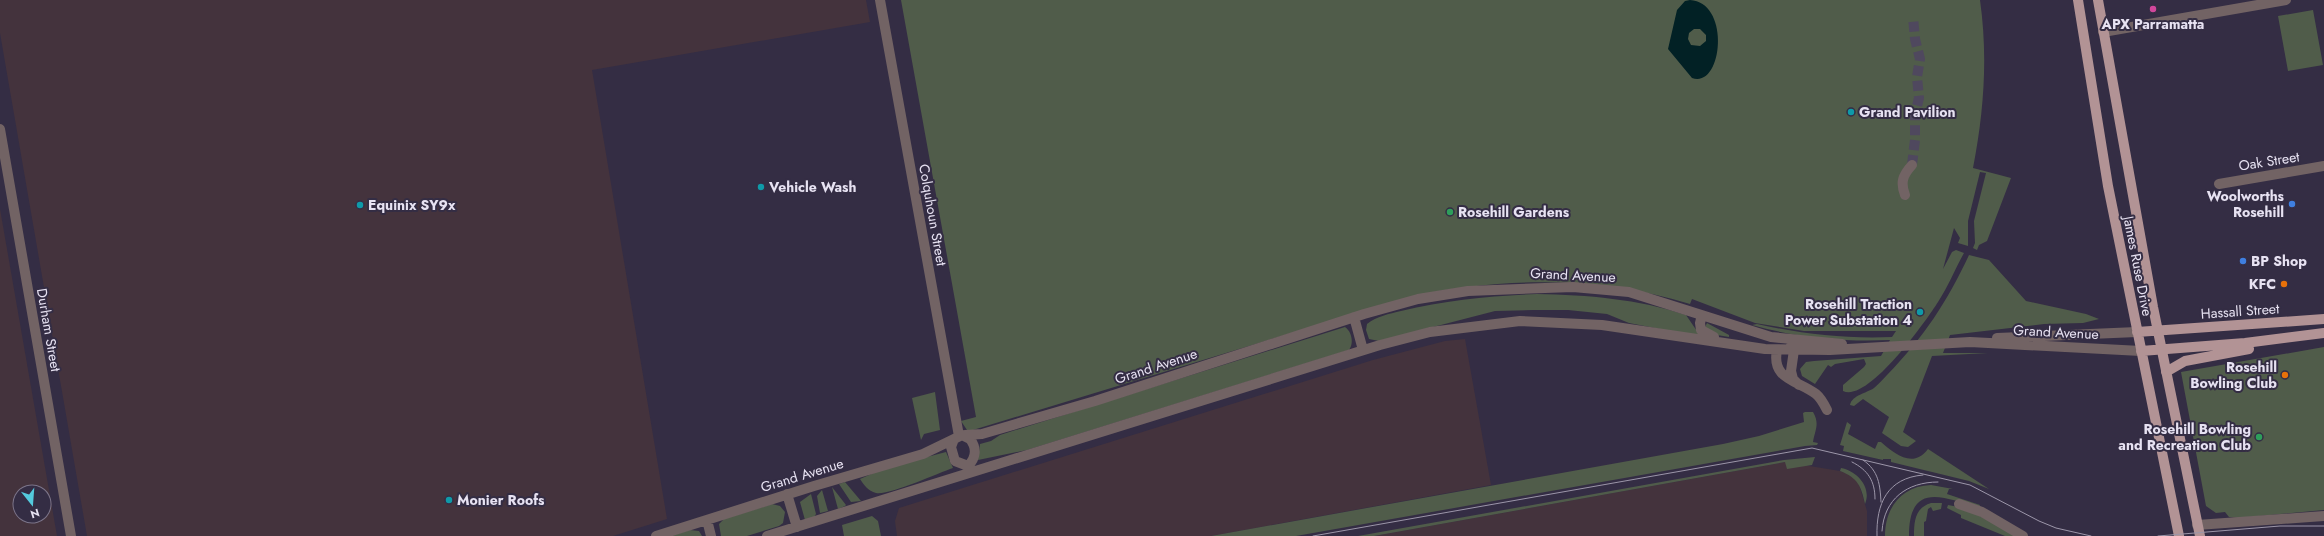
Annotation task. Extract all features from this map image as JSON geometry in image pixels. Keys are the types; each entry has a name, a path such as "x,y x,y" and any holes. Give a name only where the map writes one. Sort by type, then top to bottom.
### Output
{"main road":[{"name":"James Ruse Drive","path":"2078,0 2108,186 2179,536"},
{"name":"James Ruse Drive","path":"2098,0 2158,330 2200,536"},
{"name":"Hassall Street","path":"2137,332 2324,319"},
{"path":"2141,351 2270,340 2324,333"},
{"path":"2166,372 2182,362 2251,349 2270,340"}],"street":[{"name":"Colquhoun Street","path":"880,0 959,437"},
{"path":"2103,32 2286,0"},
{"name":"Durham Street","path":"0,129 71,536"},
{"path":"1905,195 1902,186 1904,174 1912,165"},
{"name":"Oak Street","path":"2219,184 2324,166"},
{"name":"Grand Avenue","path":"656,536 787,494 923,454 959,437 982,434 1095,401 1354,317 1418,299 1468,291 1565,286 1629,292 1771,337 1787,340 1886,346"},
{"path":"1702,315 1701,328 1707,335 1748,347"},
{"path":"1354,317 1363,350"},
{"name":"Grand Avenue","path":"767,536 1363,350 1430,332 1520,321 1602,325 1777,350 1845,350 1886,346 1970,342 2016,336 2137,332"},
{"path":"1799,384 1793,379 1791,371 1794,350 1787,340 1777,350 1776,363 1780,372 1799,384 1815,394 1827,410"},
{"name":"Grand Avenue","path":"1970,342 2141,351"},
{"path":"959,437 970,439 974,447 974,458 968,466 957,462 953,457 951,447 959,437"},
{"name":"Grand Avenue","path":"889,498 921,483 968,466 1033,452"},
{"path":"787,494 797,527"},
{"path":"1959,504 1982,512 2023,536"},
{"path":"2197,525 2324,516"},
{"path":"707,520 711,536"}],"shaded area":[{"path":"0,0 866,0 870,22 592,70 667,519 613,536 87,536 0,33"},
{"name":"Rosehill Gardens","path":"901,0 1980,0 1984,42 1984,84 1980,126 1973,168 2011,178 1987,241 1979,245 1977,250 1973,248 1975,243 1974,221 1986,173 1980,172 1968,221 1968,246 1958,243 1960,238 1954,228 1943,269 1952,252 1956,250 1964,253 1942,296 1922,326 1895,358 1867,385 1854,391 1843,391 1843,385 1864,367 1866,364 1864,359 1835,364 1831,367 1828,365 1815,384 1802,376 1800,369 1806,362 1881,356 1890,340 1838,340 1803,336 1752,325 1757,324 1791,331 1824,335 1858,337 1892,337 1896,331 1804,331 1755,323 1692,299 1690,304 1621,288 1587,284 1552,282 1518,283 1483,285 1413,296 973,430 967,430 961,421 976,417"},
{"path":"1690,0 1703,4 1712,15 1717,28 1718,44 1716,59 1711,71 1702,78 1692,78 1668,49 1677,10 1685,1","holes":["1694,29 1700,29 1706,35 1706,41 1700,46 1691,45 1688,39 1689,33"]},
{"path":"2313,10 2323,65 2288,71 2278,16"},
{"path":"0,209 48,484 12,484 12,524 52,524 52,507 57,536 0,536"},
{"path":"1969,255 1989,260 2026,301 2086,314 2099,319 2083,323 2044,324 1950,335 1943,353 1988,353 1932,356 1903,432 1916,441 1908,447 1901,446 1882,433 1889,417 1863,399 1854,406 1850,405 1851,402 1878,385 1912,347 1943,304"},
{"path":"1537,294 1575,295 1650,305 1686,315 1699,334 1696,336 1629,323 1607,314 1568,310 1495,311 1379,341 1369,339 1366,330 1367,324 1379,317 1418,307 1469,299"},
{"path":"1707,323 1729,335 1729,337 1711,334 1705,327"},
{"path":"1345,327 1352,338 1351,347 1349,350 1027,450 978,460 980,444 991,441 1000,435"},
{"path":"1465,339 1491,485 1211,536 897,536 895,521 899,508 1373,360 1445,341"},
{"name":"Rosehill Bowling and Recreation Club","path":"2324,347 2324,510 2238,518 2229,517 2225,512 2216,513 2206,506 2181,372"},
{"path":"935,392 940,430 924,434 921,440 912,398"},
{"path":"1813,412 1815,416 1816,427 1813,442 1818,443 1817,445 1296,536 1211,536 1723,444 1759,436 1804,422 1803,413"},
{"path":"1847,422 1851,425 1848,434 1875,449 1878,442 1881,442 1898,455 1910,459 1922,455 1928,449 1989,489 1969,481 1891,462 1891,459 1883,460 1843,451 1844,446 1840,445"},
{"path":"946,452 953,468 902,488 876,493 868,489 860,479 885,468"},
{"path":"1815,457 1812,465 1787,469 1785,462 1374,536 1358,536 1784,460"},
{"path":"1785,462 1840,471 1851,475 1858,481 1867,511 1867,536 1374,536"},
{"path":"1841,468 1852,472 1862,481 1865,486 1867,498 1865,504 1858,483 1840,471"},
{"path":"845,482 861,501 851,502 839,484"},
{"path":"1931,485 1953,489 1949,489 1947,494 1980,505 1979,508 1953,500 1930,497 1922,500 1915,507 1911,519 1909,536 1885,536 1888,516 1897,500 1912,489"},
{"path":"832,487 846,505 845,506 838,509"},
{"path":"822,490 828,511 820,513 817,496"},
{"path":"811,494 816,514 814,517 805,520 800,502"},
{"path":"1931,503 1942,503 1941,509 1933,511 1931,507 1928,509 1926,521 1924,522 1924,536 1914,536 1916,516 1922,508"},
{"path":"772,504 780,506 785,512 783,523 779,526 747,536 721,536 719,524 724,519"},
{"path":"1948,505 1964,508 2019,536 2005,536 1961,518 1961,515 1947,508"},
{"path":"872,516 878,521 881,536 844,536 842,525"},
{"path":"690,530 699,531 702,536 670,536"}],"tunnel":[{"path":"1912,165 1915,140 1915,114 1919,98 1917,77 1920,59 1915,39 1913,17"}],"tram line":[{"path":"1313,536 1812,448 1970,485 2039,521 2056,528 2091,536"},
{"path":"1863,460 1872,469 1878,479 1881,502"},
{"path":"1852,462 1858,465 1870,477 1874,487 1875,499"},
{"path":"1877,536 1877,524 1882,503 1892,487 1900,481 1923,475"},
{"path":"1882,531 1887,510 1892,501 1899,494 1916,485 1938,482"},
{"path":"2158,536 2280,526 2324,526"}],"place":[{"name":"APX Parramatta","path":"2153,9"},
{"name":"Grand Pavilion","path":"1851,112"},
{"name":"Vehicle Wash","path":"761,187"},
{"name":"Woolworths Rosehill","path":"2292,204"},
{"name":"Equinix SY9x","path":"360,205"},
{"name":"Rosehill Gardens","path":"1450,212"},
{"name":"BP Shop","path":"2243,261"},
{"name":"KFC","path":"2284,284"},
{"name":"Rosehill Traction Power Substation 4","path":"1920,312"},
{"name":"Rosehill Bowling Club","path":"2285,375"},
{"name":"Rosehill Bowling and Recreation Club","path":"2259,437"},
{"name":"Monier Roofs","path":"449,500"}]}
